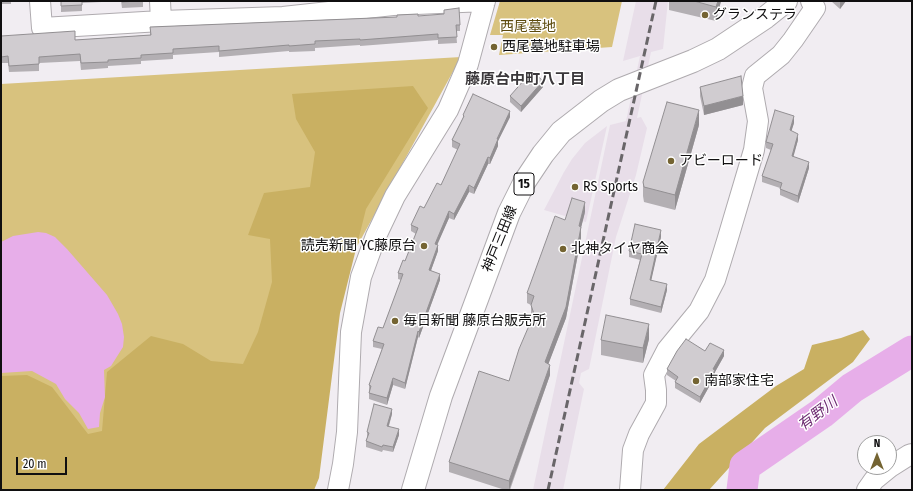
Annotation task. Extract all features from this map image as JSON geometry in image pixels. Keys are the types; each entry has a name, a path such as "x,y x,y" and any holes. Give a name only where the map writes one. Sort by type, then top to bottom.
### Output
{"main road":[{"name":"神戸三田線","path":"413,490 441,396 509,213 525,181 543,154 561,132 607,97 619,90 687,64 718,49 766,17 786,1"}],"street":[{"path":"40,1 42,28 161,21 283,9 393,3 485,1 468,64 448,110 395,196 376,236 361,277 351,332 347,432 338,490"},
{"path":"160,1 161,21"},
{"path":"630,490 633,450 639,434 656,403 654,375 667,350 699,311 715,280 727,241 754,150 758,121 752,88 756,76 781,55 793,40 816,8 811,1"},
{"path":"867,490 874,480 890,467 912,454"}],"shaded area":[{"path":"636,1 668,1 663,49 651,52 637,118 641,117 647,128 636,175 616,237 589,369 581,373 579,383 584,389 563,490 533,490 610,125 626,121 640,56 623,61"},
{"path":"413,86 428,108 366,209 340,313 319,478 314,490 1,490 1,376 27,375 52,387 88,434 102,431 107,372 151,336 183,344 211,361 243,364 258,332 272,282 270,239 248,235 264,193 310,187 315,152 296,119 292,94"},
{"path":"607,126 586,222 544,210 572,159 585,143"},
{"path":"38,232 46,233 55,237 67,249 107,295 122,324 124,337 123,347 111,366 104,370 105,397 100,413 99,427 88,429 79,413 65,399 56,384 32,371 1,373 1,242 13,236"},
{"path":"863,330 870,339 853,362 765,428 709,490 663,490 699,444 776,386 804,369 812,345 841,338"}],"green space":[{"name":"西尾墓地","path":"500,1 622,1 612,47 499,55 503,35 490,35"},
{"path":"461,57 344,270 240,379 131,443 1,490 1,84"}],"building":[{"path":"61,1 82,1 82,5 61,6"},
{"path":"694,1 718,1 716,7"},
{"path":"459,8 460,25 456,25 457,37 438,38 438,34 360,40 315,41 315,44 219,51 219,46 173,49 173,53 141,55 141,58 108,60 108,62 81,63 80,54 39,57 39,64 9,66 8,56 1,57 1,36 75,31 75,40 151,35 150,27 397,17 397,15 418,14 418,16 444,14 444,10"},
{"path":"532,71 543,81 521,106 510,96"},
{"path":"741,76 743,96 704,106 700,87"},
{"path":"473,94 510,111 490,158 488,157 474,188 469,185 454,214 449,211 435,244 438,245 429,270 440,274 419,332 418,331 405,383 393,378 387,398 369,393 371,386 369,385 384,344 373,341 378,327 383,328 403,274 398,273 403,260 405,261 418,228 411,225 420,206 424,208 437,183 441,185 460,144 452,140"},
{"name":"アビーロード","path":"667,102 699,110 675,195 644,187 643,182"},
{"path":"775,110 794,116 790,130 798,134 792,156 809,162 798,196 780,189 782,183 762,176 773,144 766,142"},
{"path":"572,198 585,202 579,226 581,227 566,307 545,362 550,365 509,481 449,462 479,371 509,381 519,349 534,314 531,305 534,296 527,293 555,216 565,220"},
{"path":"635,224 661,230 650,280 667,284 661,307 630,299 642,254 629,251"},
{"path":"606,315 649,324 643,348 601,340"},
{"path":"686,339 705,351 710,343 724,350 700,397 675,382 678,377 667,369"},
{"path":"374,404 392,409 387,426 399,429 393,447 383,445 382,447 366,441 369,433 367,432"}],"waterway":[{"name":"有野川","path":"742,490 745,466 822,413 852,388 912,351"}],"railway":[{"path":"548,490 656,1"}],"place":[{"name":"グランステラ","path":"705,15"},
{"name":"西尾墓地駐車場","path":"494,47"},
{"name":"アビーロード","path":"671,161"},
{"name":"RS Sports","path":"575,187"},
{"name":"読売新聞 YC藤原台","path":"424,246"},
{"name":"北神タイヤ商会","path":"563,249"},
{"name":"毎日新聞 藤原台販売所","path":"395,321"},
{"name":"南部家住宅","path":"696,381"}],"district":[{"name":"藤原台中町八丁目","path":"525,80"}]}
